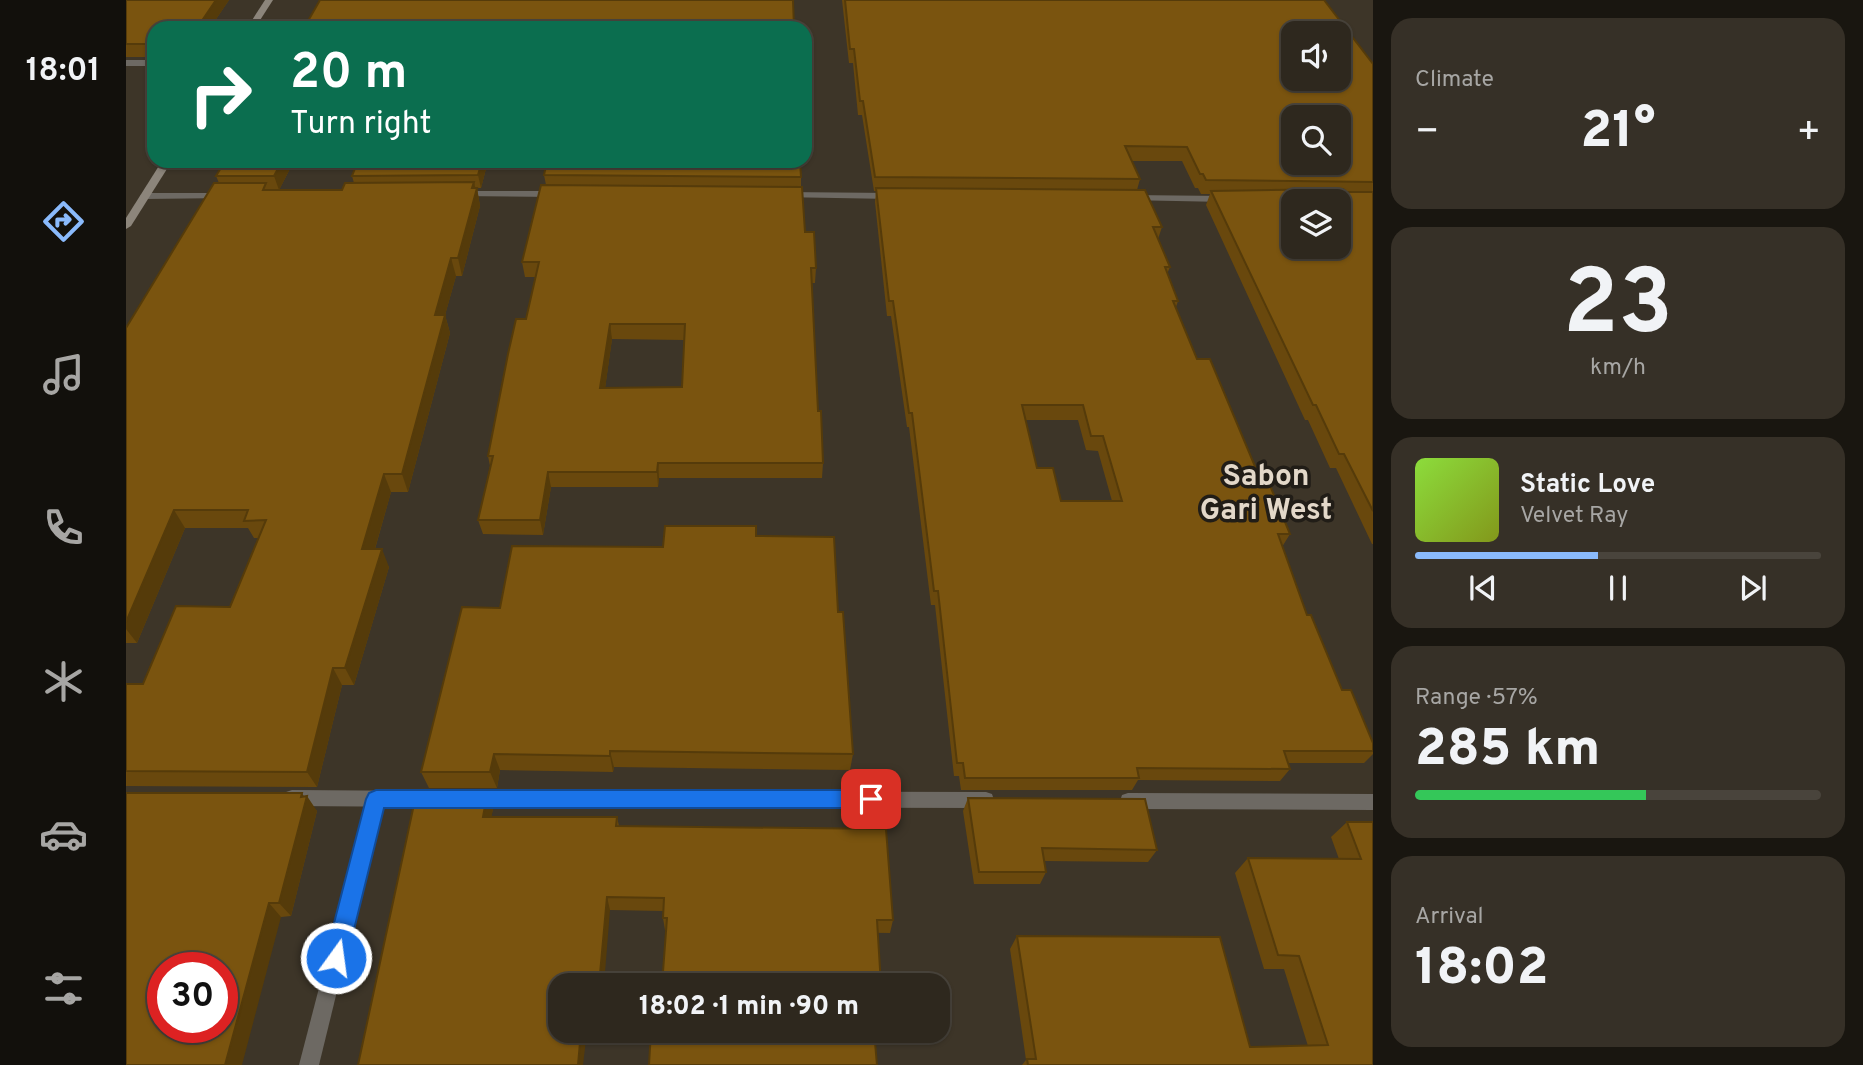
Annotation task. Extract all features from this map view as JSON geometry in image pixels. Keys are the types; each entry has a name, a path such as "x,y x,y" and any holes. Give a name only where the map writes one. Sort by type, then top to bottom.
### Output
{"street":[{"path":"256,21 269,0"},
{"path":"126,63 147,63"},
{"path":"126,226 163,168"},
{"path":"444,194 571,194"},
{"path":"764,195 901,196"},
{"path":"145,196 240,196"},
{"path":"1116,198 1238,199"},
{"path":"279,798 1010,800"},
{"path":"309,1065 376,799"},
{"path":"1108,801 1373,802"}],"building":[{"path":"126,0 216,0 202,21 147,21 147,44 126,44"},
{"path":"320,0 793,0 794,21 308,21"},
{"path":"845,0 1324,0 1340,21 1281,21 1281,91 1351,91 1351,35 1373,64 1373,182 1206,180 1203,174 1200,174 1187,147 1125,146 1140,179 875,177 863,101 860,101 854,49 850,49"},
{"path":"221,168 278,168 274,176 216,176"},
{"path":"355,168 480,168 478,175 352,176"},
{"path":"546,168 800,168 801,177 544,175"},
{"path":"474,182 472,188 477,188 458,258 451,258 435,315 445,315 402,474 384,474 362,549 382,549 345,668 333,668 307,772 126,771 126,684 143,684 176,606 230,607 266,520 244,521 248,510 174,510 126,622 126,328 214,183 266,183 263,190 342,190 345,183"},
{"path":"541,185 802,187 805,232 814,232 816,268 811,268 823,463 658,463 657,472 548,472 540,520 478,520 493,456 488,456 516,319 526,319 539,262 522,262","holes":["610,324 685,324 682,387 600,388"]},
{"path":"876,188 1145,190 1162,227 1153,227 1170,267 1165,267 1178,301 1173,301 1197,359 1210,359 1259,476 1266,476 1290,534 1278,534 1307,615 1311,615 1342,690 1351,690 1373,743 1373,751 1284,751 1290,769 1137,768 1139,778 965,778 963,763 957,763 938,591 934,591 912,413 909,413 893,301 889,301","holes":["1022,405 1083,405 1091,436 1103,436 1122,501 1061,501 1053,468 1037,468"]},
{"path":"1281,190 1281,259 1351,259 1351,192 1373,192 1373,511 1344,454 1339,454 1316,405 1313,405 1211,191"},
{"path":"665,526 756,526 756,536 834,537 838,612 843,612 853,754 610,751 610,756 494,754 490,772 421,772 462,607 500,608 512,546 663,547"},
{"path":"126,793 302,793 301,797 307,796 279,903 269,903 238,1017 238,952 147,952 147,1043 231,1043 225,1065 126,1065"},
{"path":"416,795 487,795 483,817 617,817 616,826 886,829 893,920 877,920 880,973 663,973 667,918 663,918 664,898 607,897 600,973 548,973 548,1043 580,1043 578,1065 358,1065"},
{"path":"968,798 1145,799 1157,850 1042,848 1046,872 979,872"},
{"path":"1347,822 1373,822 1373,1065 1028,1065 1027,1059 1036,1059 1017,936 1220,937 1250,1047 1328,1045 1299,956 1278,955 1248,858 1361,859"},
{"path":"650,1043 875,1043 877,1065 649,1065"}],"district":[{"name":"Sabon Gari West","path":"1266,492"}],"route":[{"path":"336,958 376,799 871,799"}]}
